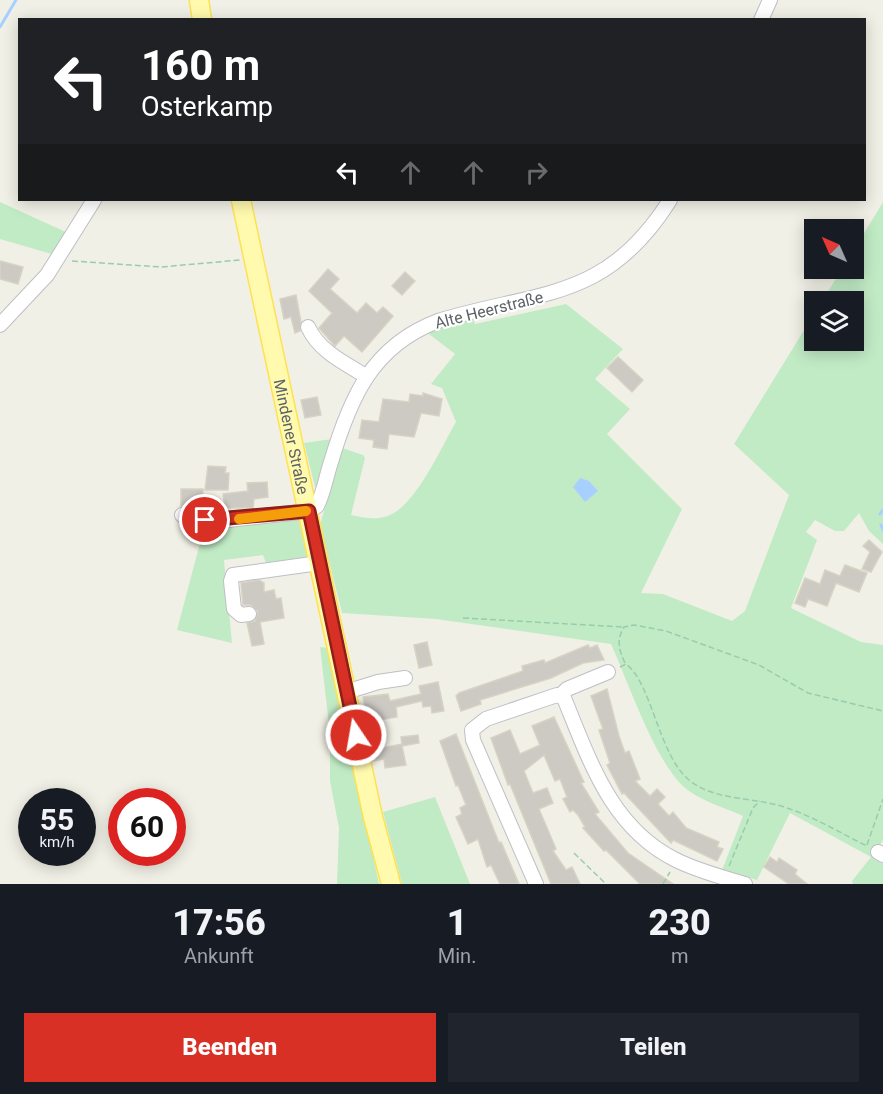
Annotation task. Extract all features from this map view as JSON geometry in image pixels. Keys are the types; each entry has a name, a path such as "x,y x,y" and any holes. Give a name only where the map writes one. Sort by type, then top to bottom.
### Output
{"main road":[{"path":"199,0 202,18"},
{"name":"Mindener Straße","path":"241,201 346,692 391,884"}],"street":[{"path":"761,18 770,0"},
{"path":"0,325 36,288 93,201"},
{"name":"Alte Heerstraße","path":"309,511 317,506 322,497 338,442 366,376 388,349 419,328 454,316 559,292 598,275 632,248 669,201"},
{"path":"308,327 324,349 366,376"},
{"path":"182,516 219,521 309,511"},
{"path":"249,614 241,615 234,609 231,581 233,575 319,563"},
{"path":"536,884 473,740 472,730 486,719 561,695 567,689 608,672"},
{"path":"346,692 378,682 405,678"},
{"path":"561,695 603,789 622,818 662,852 695,868 745,884"}],"path":[{"path":"56,260 161,267 254,258"},
{"path":"463,618 624,627 634,625 666,631 759,664 808,693 883,711"},
{"path":"624,627 619,635 618,644 626,664 638,678 666,746 687,779 701,788 724,795 761,800 787,808 876,851 883,799"},
{"path":"608,672 626,664"},
{"path":"725,878 753,808 761,800"},
{"path":"574,854 606,884"},
{"path":"663,884 670,872"}],"green space":[{"path":"0,202 68,233 55,255 0,239"},
{"path":"883,202 883,544 869,531 859,513 844,531 835,531 815,520 806,532 817,540 791,608 861,642 883,645 883,840 878,848 883,852 883,884 853,884 852,881 871,857 790,813 757,880 722,870 743,816 695,795 677,780 644,723 611,644 436,619 342,613 320,525 342,448 363,455 365,458 351,515 371,518 384,517 406,503 435,461 456,422 442,388 431,384 455,354 425,331 473,317 475,324 566,304 623,349 595,379 630,409 607,434 682,509 641,593 663,594 732,621 745,611 789,495 734,444 804,330 804,351 864,351 864,291 828,291 836,279 864,279 864,233"},
{"path":"332,439 319,487 315,487 304,443"},
{"path":"298,517 308,562 268,568 263,555 224,560 232,643 177,630 205,524"},
{"path":"320,647 328,648 379,884 337,884 339,828 330,781 330,733"},
{"path":"435,797 470,884 402,884 383,812"}],"water":[{"path":"580,478 589,481 598,491 585,502 573,487"}],"building":[{"path":"0,261 23,267 18,284 0,279"},
{"path":"328,269 339,279 330,289 357,313 366,303 377,313 383,307 393,316 362,352 344,336 335,346 319,328 332,313 309,291"},
{"path":"405,272 415,281 402,295 392,286"},
{"path":"296,295 301,322 300,331 295,333 291,317 284,319 280,299"},
{"path":"618,357 643,380 632,392 607,368"},
{"path":"423,393 442,399 439,416 421,413 414,437 389,434 387,449 373,447 374,440 359,438 362,420 379,422 383,399 409,402 410,394 423,396"},
{"path":"317,397 321,415 305,418 301,400"},
{"path":"208,466 226,467 225,473 229,473 228,490 205,490"},
{"path":"267,482 268,497 254,499 253,508 225,508 223,494 248,491 247,483"},
{"path":"181,489 203,489 203,502 196,502 192,507 181,506"},
{"path":"869,540 882,552 871,572 862,569 870,552 863,546"},
{"path":"845,565 867,573 859,592 836,583 827,606 808,599 805,607 795,603 805,578 820,584 825,570 840,576"},
{"path":"259,580 264,583 264,592 274,590 276,599 281,598 284,618 260,622 264,644 252,646 247,623 255,621 258,612 251,605 243,605 241,583"},
{"path":"427,642 432,665 419,668 414,645"},
{"path":"588,645 590,648 597,645 604,660 583,663 551,678 480,700 481,704 461,711 456,696 459,693 523,671 522,666 544,660 545,663"},
{"path":"438,682 444,711 432,713 431,706 423,707 422,701 396,707 397,717 368,722 363,697 388,694 390,701 421,694 419,686"},
{"path":"607,689 625,753 629,751 640,779 635,781 650,796 657,789 665,797 658,804 669,816 673,812 686,828 719,842 717,847 723,849 717,861 673,840 671,843 624,793 622,794 607,765 610,763 599,730 603,729 591,696"},
{"path":"554,717 584,782 581,783 599,812 595,814 628,853 673,884 640,884 606,850 604,851 583,828 585,827 578,815 573,810 570,812 563,799 567,797 560,779 555,781 544,755 524,771 533,793 547,788 553,803 539,809 556,849 553,851 566,870 572,867 580,884 551,884 510,784 508,785 491,738 510,730 520,754 540,745 532,726"},
{"path":"456,734 499,843 501,842 519,884 500,884 491,865 487,867 478,839 468,844 456,817 462,814 460,808 466,805 458,785 456,786 440,741"},
{"path":"418,735 419,743 402,746 406,765 385,768 384,759 373,761 371,750 402,744 401,737"},
{"path":"770,857 777,862 779,858 797,870 795,874 807,884 789,884 764,867"}],"waterway":[{"path":"0,27 16,0"},
{"path":"880,514 883,510"},
{"path":"881,525 883,530"}],"slow traffic":[{"path":"239,519 306,511"}],"route":[{"path":"205,520 219,521 309,511 356,735"}]}
